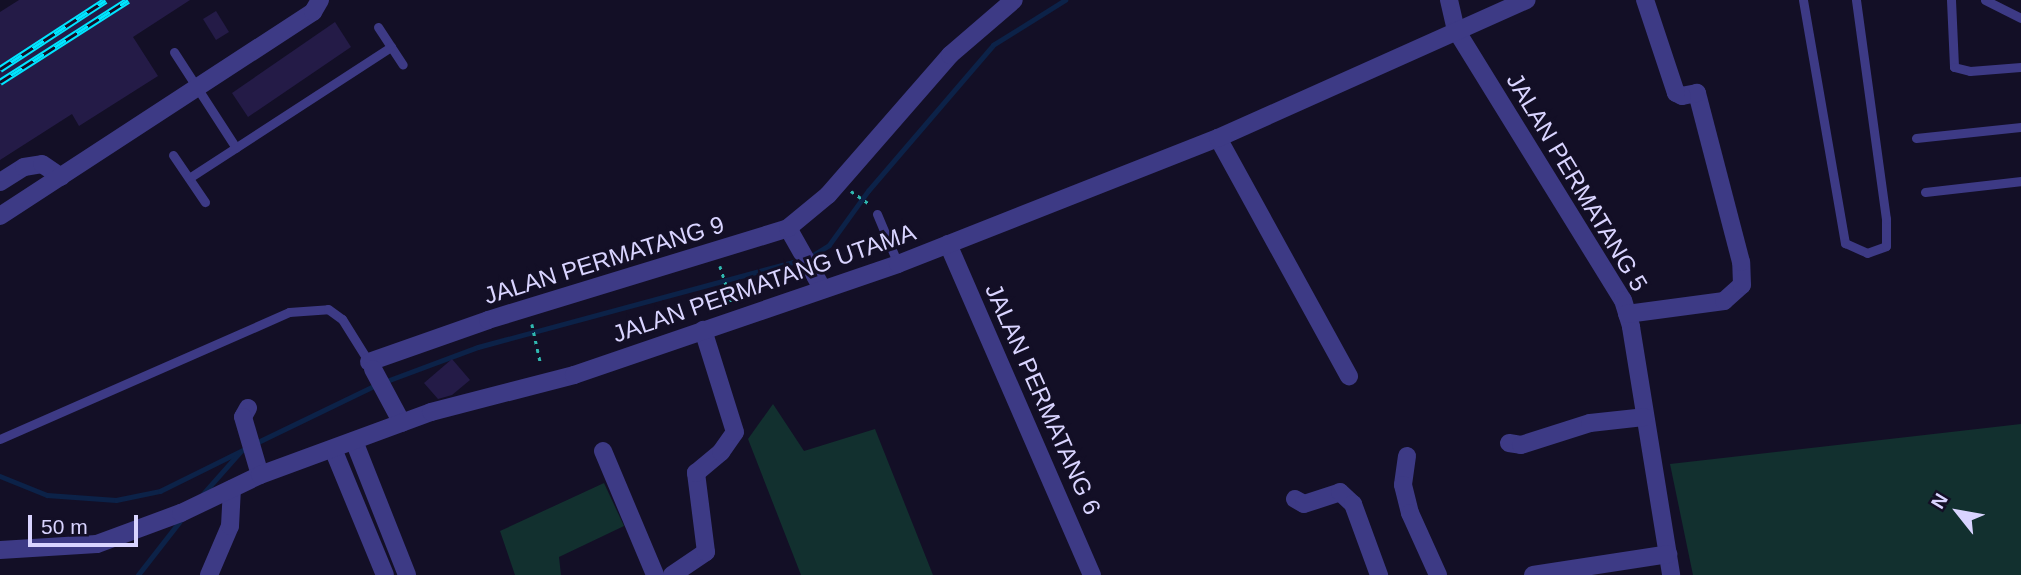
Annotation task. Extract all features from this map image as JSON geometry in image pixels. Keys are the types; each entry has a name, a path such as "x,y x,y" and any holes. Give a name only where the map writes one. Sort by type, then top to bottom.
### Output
{"street":[{"path":"0,216 313,12 320,0"},
{"path":"818,280 790,233 828,195 950,55 1014,0"},
{"name":"JALAN PERMATANG 5","path":"1449,0 1456,30 1592,245 1627,314 1671,575"},
{"name":"JALAN PERMATANG UTAMA","path":"0,550 97,544 181,513 224,493 258,468 333,449 402,423 544,383 703,330 818,280 898,264 1218,138 1526,0"},
{"path":"1627,314 1724,301 1742,285 1741,262 1698,93 1682,96 1676,93 1645,0"},
{"path":"1218,138 1349,376"},
{"path":"0,182 24,167 42,164 61,177"},
{"name":"JALAN PERMATANG 9","path":"371,366 501,316 790,233"},
{"name":"JALAN PERMATANG 6","path":"948,244 1092,575"},
{"path":"672,575 706,552 696,473 722,452 735,432 703,330"},
{"path":"371,366 402,423"},
{"path":"246,416 258,468"},
{"path":"1509,443 1521,445 1590,424 1644,416"},
{"path":"354,441 407,575"},
{"path":"333,449 385,575"},
{"path":"603,450 655,575"},
{"path":"1407,456 1403,485 1410,513 1438,575"},
{"path":"1294,499 1304,504 1340,492 1353,504 1379,575"},
{"path":"209,575 230,526 224,493"},
{"path":"1533,575 1591,571 1668,554"}],"lane":[{"path":"1803,0 1845,243 1867,253 1886,246 1886,219 1856,0"},
{"path":"1951,0 1954,67 1970,71 2021,67"},
{"path":"1985,0 2021,18"},
{"path":"378,27 403,65"},
{"path":"189,178 391,47"},
{"path":"174,52 236,148"},
{"path":"1916,138 2021,127"},
{"path":"173,155 205,202"},
{"path":"1925,192 2021,181"},
{"path":"877,214 898,264"},
{"path":"0,439 289,312 328,309 342,319 371,366"}],"path":[{"path":"848,189 870,203"},
{"path":"722,273 732,303"},
{"path":"530,320 544,383"}],"green space":[{"path":"773,404 804,451 875,429 933,575 801,575 748,439"},
{"path":"2021,424 2021,575 1693,575 1670,464"},
{"path":"604,483 624,526 559,557 561,575 515,575 500,531"}],"building":[{"path":"19,0 190,0 133,37 158,76 79,126 72,114 0,160 0,12"},
{"path":"216,11 229,32 216,40 203,19"},
{"path":"335,22 351,47 248,117 232,93"},
{"path":"452,359 470,380 452,395 438,399 424,383"}],"waterway":[{"path":"810,257 829,245 868,191 993,45 1065,0"},
{"path":"384,382 478,347 801,260"},
{"path":"254,444 376,385"},
{"path":"0,476 47,495 116,500 160,491 247,448"},
{"path":"202,495 240,452"},
{"path":"138,575 180,521"}],"railway":[{"path":"0,69 106,0"},
{"path":"0,82 128,0"}]}
